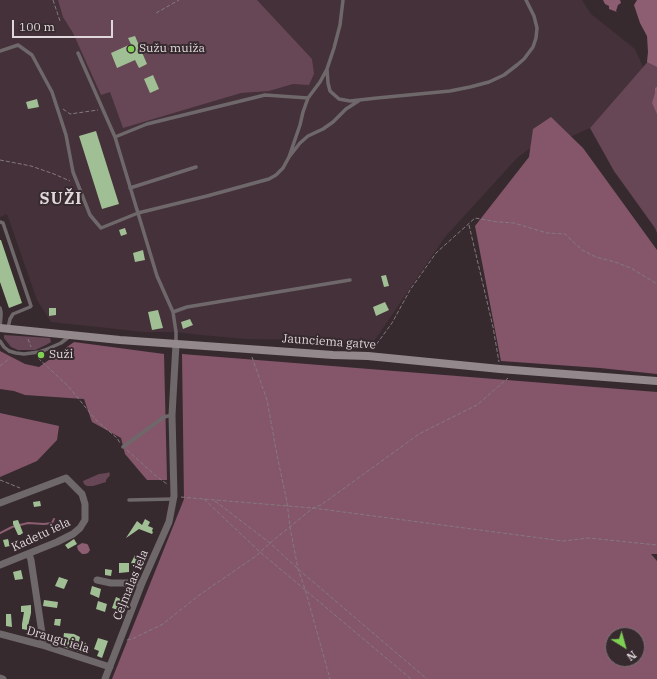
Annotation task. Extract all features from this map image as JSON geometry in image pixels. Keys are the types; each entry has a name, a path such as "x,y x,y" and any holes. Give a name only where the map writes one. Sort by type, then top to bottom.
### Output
{"main road":[{"name":"Jaunciema gatve","path":"3,328 176,344 368,356 500,369 657,381"}],"street":[{"name":"Ceļmalas iela","path":"104,679 168,522 174,495 172,415 176,344"},
{"name":"Kadetu iela","path":"0,565 29,554 73,534 80,528 85,520 85,504 82,494 66,478 29,492"},
{"path":"0,503 29,492"},
{"path":"29,554 43,640 42,645"},
{"path":"97,580 111,583 142,583"},
{"name":"Draugu iela","path":"0,634 42,645 110,667"}],"lane":[{"path":"289,158 308,98 320,82 327,69 340,25 343,0"},
{"path":"327,69 330,91 339,99 350,101 450,91 489,82 504,75 517,65 524,59 533,47 537,28 534,16 526,0"},
{"path":"0,51 18,45 32,56 56,102 66,136 73,172 90,215 101,228 138,213 269,179 283,168 300,143 308,136 323,129 333,122 346,109 360,100"},
{"path":"78,53 115,137 157,276 173,312 176,344"},
{"path":"115,137 147,124 265,95 308,98"},
{"path":"130,188 196,167"},
{"path":"0,222 3,223 31,306 14,314 3,328"},
{"path":"173,312 187,307 350,280"},
{"path":"0,308 3,328"},
{"path":"0,341 9,351 24,354 45,350 71,335"},
{"path":"123,447 164,417 172,415"},
{"path":"129,500 174,495"}],"path":[{"path":"53,0 60,21"},
{"path":"156,13 179,0"},
{"path":"56,102 58,106 70,114 103,110"},
{"path":"0,160 31,166 78,184"},
{"path":"368,356 392,323 410,290 436,253 475,218 514,223 547,233 565,234 582,250 596,257 631,268 657,284"},
{"path":"469,223 493,326 500,369"},
{"path":"25,331 33,353 68,386 96,420 116,438 123,447 156,476 174,495 313,508 563,541 589,538 657,545"},
{"path":"250,349 267,400 298,569 330,679"},
{"path":"0,366 16,353"},
{"path":"119,642 132,638 163,624 198,596 256,556 313,508 321,505 418,434 477,404 518,370"},
{"path":"0,480 29,492"},
{"path":"204,499 260,552 410,679"},
{"path":"215,500 270,543 298,569 427,679"}],"shaded area":[{"path":"0,0 582,0 591,14 635,49 643,67 590,128 535,153 532,147 517,158 445,237 368,350 326,340 246,339 176,332 144,332 51,322 37,300 7,214 0,217"},
{"path":"58,0 257,0 312,59 314,74 309,85 293,84 269,91 241,93 123,128 110,92 101,95 73,33 63,17"},
{"path":"603,0 620,0 621,3 618,5 617,12 609,9 609,6 605,4"},
{"path":"637,0 657,0 657,67 647,62 647,36 640,23 634,5"},
{"path":"657,51 657,233 655,228 614,171 590,128"},
{"path":"657,87 657,114 652,103 655,88"},
{"path":"551,117 583,148 657,250 657,374 600,368 501,361 475,226 529,157 533,129"},
{"path":"4,335 50,338 51,342 35,350 18,350 11,347 4,338"},
{"path":"74,342 164,354 167,480 147,480 125,454 121,438 92,422 84,399 25,395 14,391 0,389 0,351 25,364 39,367"},
{"path":"182,354 657,392 657,554 651,554 657,561 657,679 112,679 184,499"},
{"path":"0,413 59,426 57,440 37,461 0,477"},
{"path":"109,472 110,475 106,482 93,486 87,486 84,484 83,481 99,474"},
{"path":"82,543 88,545 90,550 88,553 82,554 78,550 77,546"}],"building":[{"name":"Sužu muiža","path":"135,36 147,64 139,68 135,60 117,68 111,53 131,44 128,38"},
{"path":"153,75 159,89 150,93 144,79"},
{"path":"37,99 39,107 28,109 26,102"},
{"path":"96,131 119,204 102,209 79,136"},
{"path":"125,228 127,234 121,236 119,230"},
{"path":"0,240 22,303 9,308 0,282"},
{"path":"143,250 145,260 135,262 133,253"},
{"path":"386,275 389,286 384,287 381,276"},
{"path":"385,302 389,310 376,316 373,307"},
{"path":"49,308 56,308 56,315 49,316"},
{"path":"158,310 163,328 152,330 148,312"},
{"path":"190,319 193,325 183,329 181,322"},
{"path":"40,501 41,506 34,507 33,502"},
{"path":"145,519 150,522 148,526 153,528 152,534 139,529 126,538 137,521 142,525"},
{"path":"18,520 23,533 20,535 18,535 13,524 13,521"},
{"path":"8,539 10,546 5,547 3,540"},
{"path":"74,539 77,544 68,549 65,545"},
{"path":"135,555 141,557 138,566 131,563"},
{"path":"119,563 129,563 129,572 119,573"},
{"path":"105,569 112,570 111,576 105,575"},
{"path":"21,570 23,579 15,580 13,572"},
{"path":"59,577 68,580 64,589 55,586"},
{"path":"92,586 101,589 99,598 90,594"},
{"path":"116,597 125,601 121,611 112,608"},
{"path":"44,600 58,602 57,608 43,606"},
{"path":"98,601 107,604 105,612 96,609"},
{"path":"31,605 31,613 27,630 22,629 24,612 21,612 21,606"},
{"path":"6,614 11,614 12,627 6,626"},
{"path":"55,619 61,619 60,626 54,625"},
{"path":"64,633 74,634 80,637 79,641 86,643 83,653 63,647"},
{"path":"98,638 108,641 102,658 97,656 99,651 94,649"}],"waterway":[{"path":"0,533 12,527 28,523 52,523 54,519"}],"place":[{"name":"Sužu muiža","path":"131,49"},
{"name":"Suži","path":"41,355"}],"district":[{"name":"SUŽI","path":"61,199"}]}
